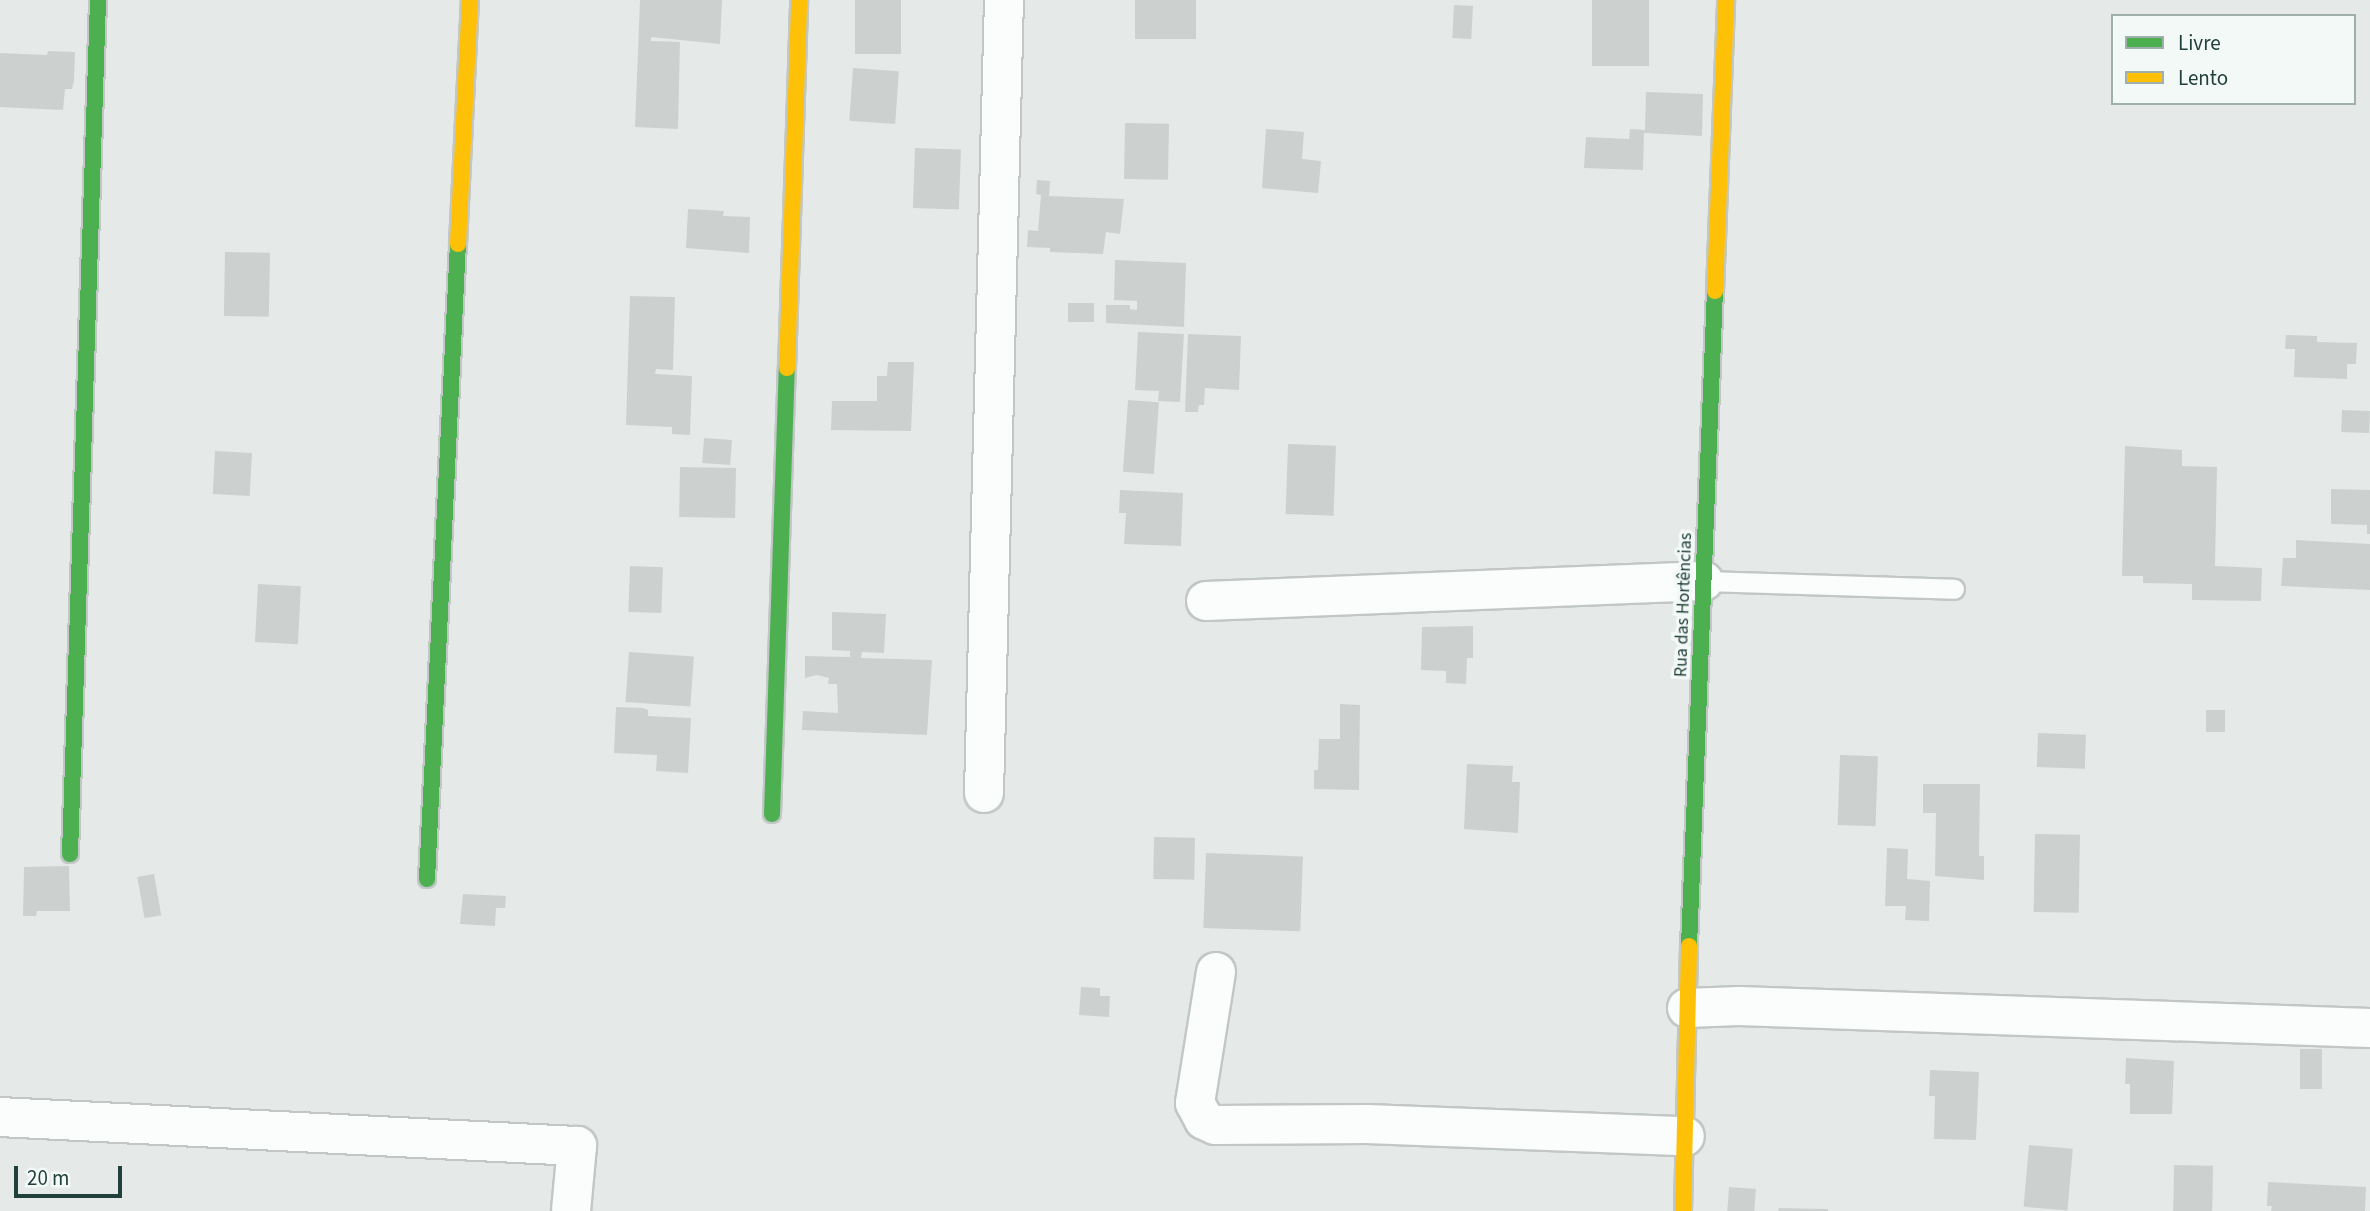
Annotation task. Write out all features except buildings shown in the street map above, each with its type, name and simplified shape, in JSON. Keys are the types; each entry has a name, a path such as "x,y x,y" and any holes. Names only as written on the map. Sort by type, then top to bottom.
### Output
{"street":[{"path":"70,854 98,0"},
{"path":"427,879 470,0"},
{"path":"772,814 799,0"},
{"path":"984,793 1004,0"},
{"name":"Rua das Hortências","path":"1683,1211 1687,1008 1726,0"},
{"path":"1206,601 1704,581"},
{"path":"1216,972 1195,1103 1204,1120 1214,1125 1367,1124 1685,1136"},
{"path":"1687,1008 1739,1006 2370,1028"},
{"path":"0,1117 577,1146 571,1211"}],"lane":[{"path":"1704,581 1954,589"}],"traffic: fast":[{"path":"70,854 98,0"},
{"path":"427,879 458,244"},
{"path":"1689,946 1715,291"},
{"path":"772,814 787,368"}],"traffic: slow":[{"path":"458,244 470,0"},
{"path":"787,368 799,0"},
{"path":"1715,291 1726,0"},
{"path":"1683,1211 1689,946"}]}
